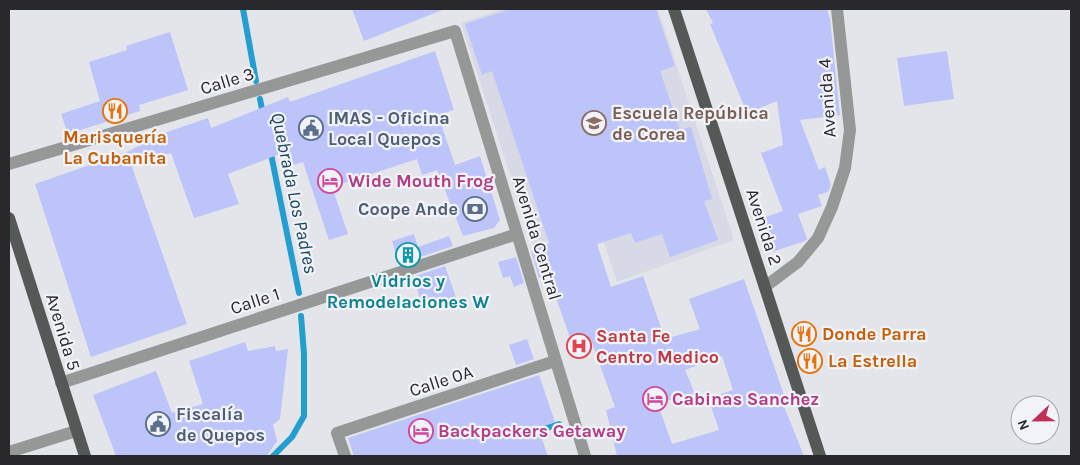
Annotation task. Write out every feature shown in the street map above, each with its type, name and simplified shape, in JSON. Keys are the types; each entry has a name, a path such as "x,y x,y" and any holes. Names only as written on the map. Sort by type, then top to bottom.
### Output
{"main road":[{"name":"Avenida 2","path":"674,9 820,456"},
{"name":"Avenida 5","path":"9,218 85,456"}],"street":[{"name":"Avenida 4","path":"766,286 798,262 818,238 832,207 845,168 850,130 837,9"},
{"name":"Calle 3","path":"9,164 455,30"},
{"name":"Avenida Central","path":"455,30 585,456"},
{"name":"Calle 1","path":"61,383 517,234"},
{"name":"Calle 0A","path":"345,456 337,433 555,361"},
{"path":"9,452 76,431"}],"shaded area":[{"name":"Escuela República de Corea","path":"502,9 658,9 734,240 617,282 598,224 533,246 461,23"}],"building":[{"path":"352,9 445,9 364,41"},
{"path":"510,9 656,9 675,66 660,71 680,130 691,127 712,199 704,201 718,240 670,257 662,234 635,243 631,233 597,244 611,287 643,276 665,339 700,329 689,299 744,279 785,398 781,399 804,456 617,456 606,410 615,407 591,340 573,346 548,275 539,278 531,251 549,243 492,71 482,75 465,24","holes":["722,356 733,390 708,398 719,430 672,444 657,402 696,396 685,370"]},
{"path":"706,9 827,9 830,19 840,115 800,120 819,170 825,167 831,185 828,192 818,195 822,206 798,214 807,239 805,241 772,252 760,219 783,211 761,153 783,145 777,101 747,113 710,24 713,23"},
{"path":"170,32 188,90 139,105 140,111 68,134 61,114 100,101 89,62 127,50 126,46"},
{"path":"435,51 454,110 438,115 455,165 480,156 500,220 494,228 463,236 437,170 422,175 417,159 332,187 348,234 329,240 303,162 290,166 285,152 228,174 239,204 194,218 171,153 132,167 187,324 91,357 35,184 127,152 164,133 208,118 211,128 288,97 290,102"},
{"path":"947,51 954,99 904,106 897,58"},
{"name":"Vidrios y Remodelaciones W","path":"414,234 418,247 449,236 453,246 399,264 392,241"},
{"path":"516,257 524,283 514,287 510,276 503,278 498,262"},
{"path":"445,266 457,300 424,310 413,277"},
{"path":"527,339 534,359 516,365 509,345"},
{"path":"245,342 248,351 275,346 276,351 288,349 280,419 273,425 277,441 267,456 116,456 93,395 156,371 172,413 203,404 189,361"},
{"path":"539,375 555,422 538,428 548,456 354,456 348,438"}],"waterway":[{"name":"Quebrada Los Padres","path":"243,9 256,81"},
{"name":"Quebrada Los Padres","path":"260,99 263,114"},
{"name":"Quebrada Los Padres","path":"270,149 299,293"},
{"name":"Quebrada Los Padres","path":"273,456 292,437 304,416 304,354 301,316"},
{"path":"532,433 559,424"}],"place":[{"name":"Marisquería La Cubanita","path":"115,111"},
{"name":"Escuela República de Corea","path":"594,123"},
{"name":"IMAS - Oficina Local Quepos","path":"311,128"},
{"name":"Wide Mouth Frog","path":"330,181"},
{"name":"Coope Ande","path":"475,209"},
{"name":"Vidrios y Remodelaciones W","path":"408,255"},
{"name":"Donde Parra","path":"804,334"},
{"name":"Santa Fe Centro Medico","path":"579,346"},
{"name":"La Estrella","path":"810,361"},
{"name":"Cabinas Sanchez","path":"655,399"},
{"name":"Fiscalía de Quepos","path":"158,424"},
{"name":"Backpackers Getaway","path":"421,431"}]}
